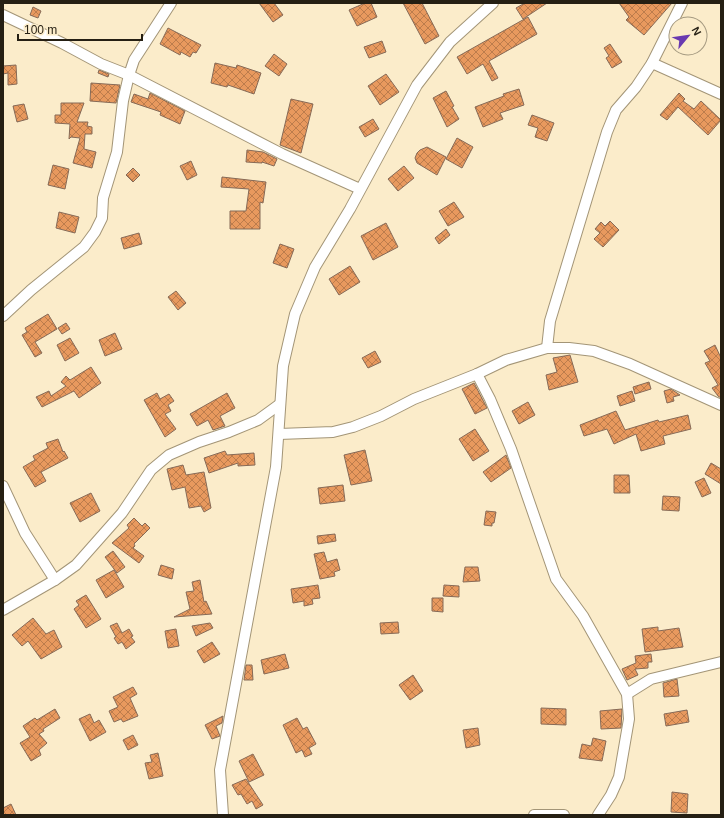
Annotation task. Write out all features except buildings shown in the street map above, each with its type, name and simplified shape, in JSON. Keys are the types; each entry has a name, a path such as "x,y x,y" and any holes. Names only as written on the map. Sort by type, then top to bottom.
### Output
{"street":[{"path":"3,316 31,290 79,252 95,232 102,218 103,198 117,152 123,101 129,75 134,60 171,3"},
{"path":"223,815 220,770 276,467 283,366 295,314 315,267 417,85 450,42 493,3"},
{"path":"547,348 550,321 607,132 616,110 636,87 652,63 682,3"},
{"path":"3,15 62,43 101,64 129,75 282,154 360,189"},
{"path":"652,63 721,94"},
{"path":"279,434 333,432 353,427 381,416 414,398 477,374 506,360 547,348 569,348 594,351 630,364 721,405"},
{"path":"477,374 490,399 511,449 556,579 583,616 627,694 629,719 619,777 612,795 598,815"},
{"path":"3,610 55,580 76,565 122,513 151,470 169,455 258,420 280,404"},
{"path":"3,486 24,533 55,580"},
{"path":"627,694 651,679 721,662"},
{"path":"534,815 564,815"}]}
